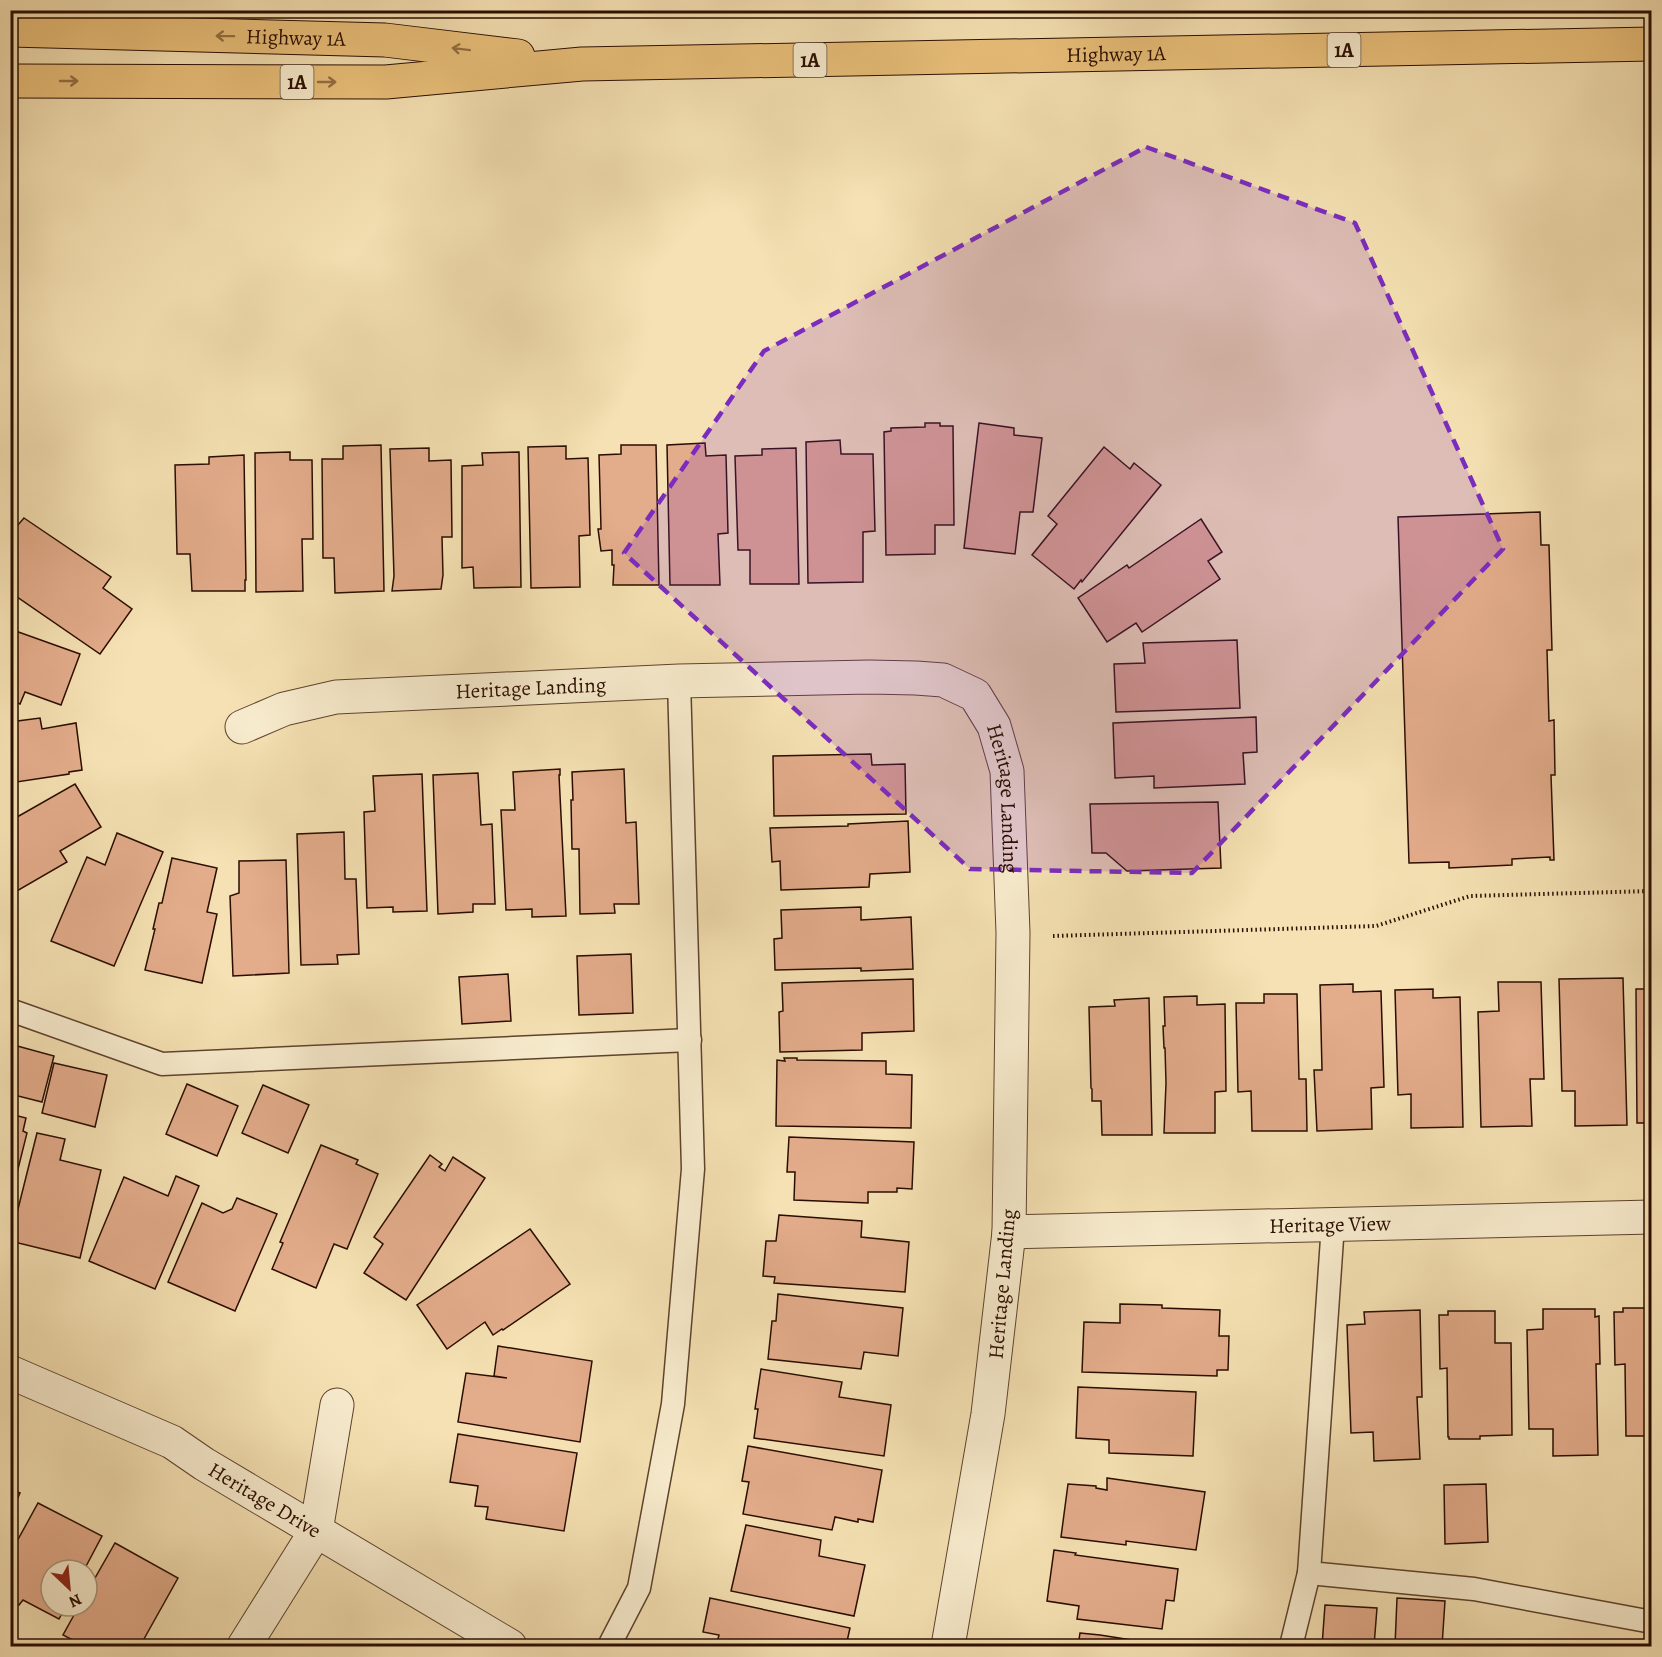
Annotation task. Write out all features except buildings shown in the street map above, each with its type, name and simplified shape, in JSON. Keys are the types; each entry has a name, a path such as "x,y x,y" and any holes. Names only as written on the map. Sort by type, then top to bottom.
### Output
{"main road":[{"name":"Highway 1A","path":"10,30 385,40 582,64"},
{"name":"Highway 1A","path":"10,81 387,82 582,64 1652,44"}],"street":[{"name":"Heritage Landing","path":"242,728 284,709 336,697 680,681 916,678 943,680 975,695 994,726 1007,771 1013,933 1009,1232 988,1414 948,1647"},
{"name":"Heritage View","path":"1009,1232 1652,1217"},
{"name":"Heritage Drive","path":"10,1372 172,1442 204,1464 510,1647"},
{"path":"244,1647 316,1531 337,1405"}],"lane":[{"path":"609,1647 639,1588 673,1404 693,1169 680,681"},
{"path":"10,1010 162,1064 690,1040"},
{"path":"1291,1647 1310,1573 1333,1224"},
{"path":"1310,1573 1474,1589 1652,1622"}],"path":[{"path":"1013,933 1051,936 1376,926 1470,896 1652,891"}],"highlighted area":[{"path":"1146,147 1355,223 1503,549 1192,873 970,869 624,553 764,351"}]}
